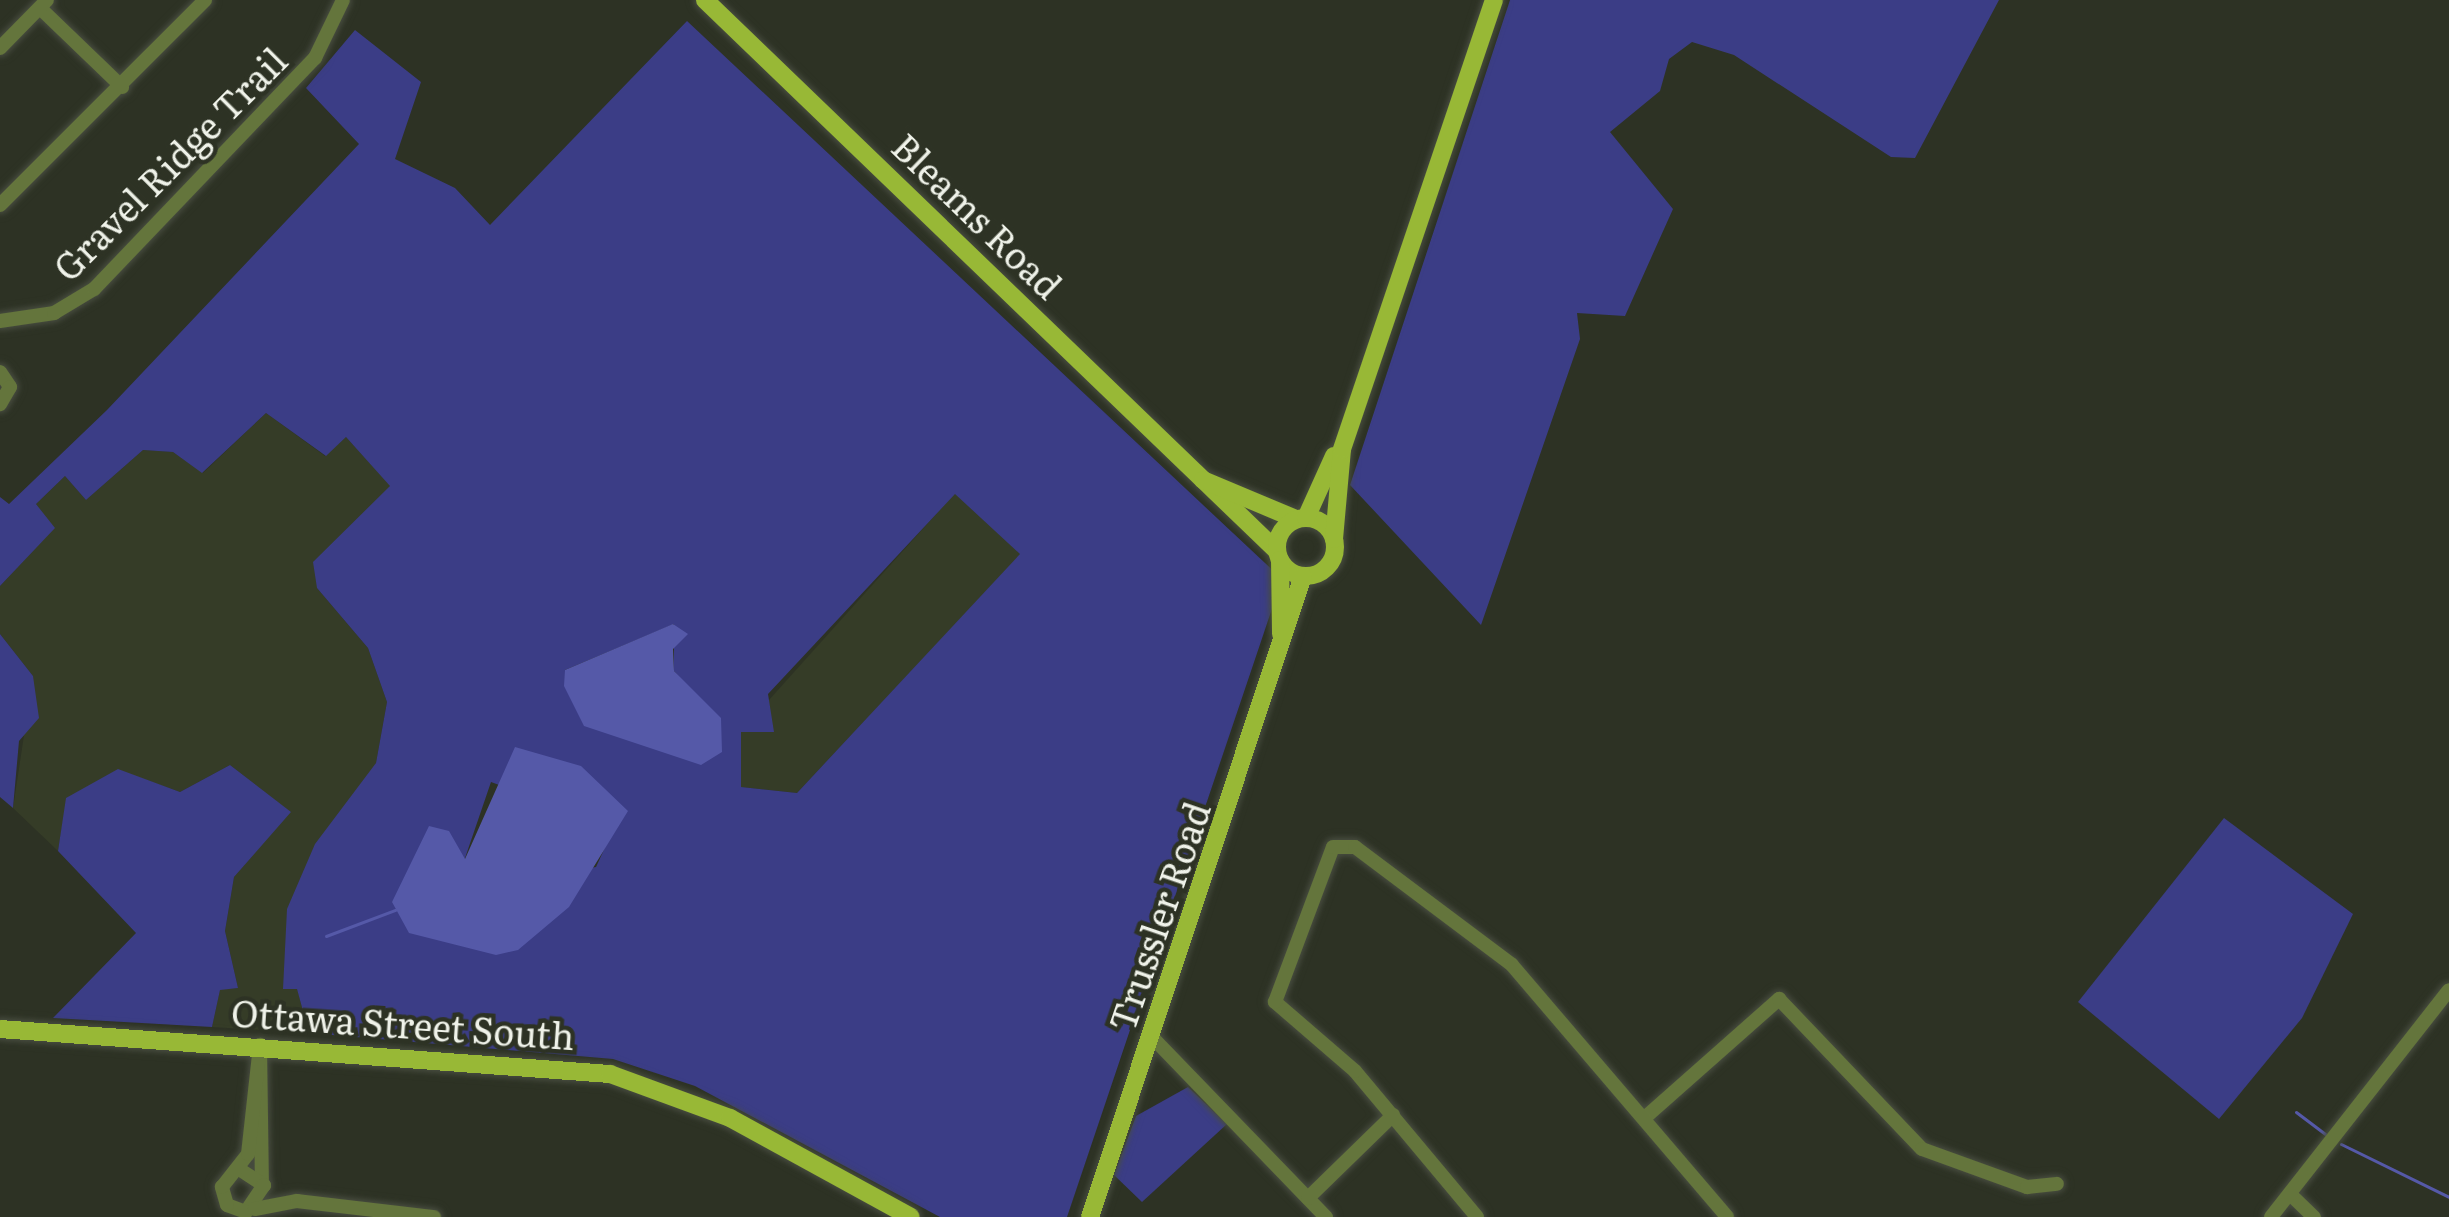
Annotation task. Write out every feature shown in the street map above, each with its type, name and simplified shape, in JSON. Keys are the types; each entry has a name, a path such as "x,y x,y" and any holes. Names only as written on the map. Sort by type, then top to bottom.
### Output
{"main road":[{"name":"Bleams Road","path":"705,0 1303,576"},
{"path":"1279,555 1342,449 1494,0"},
{"path":"1334,538 1342,449"},
{"name":"Bleams Road","path":"1203,479 1301,519 1334,538"},
{"name":"Trussler Road","path":"1090,1217 1153,1038 1280,634 1303,576 1329,566 1334,538"},
{"name":"Trussler Road","path":"1279,555 1280,634"},
{"name":"Ottawa Street South","path":"0,1029 610,1074 730,1118 911,1217"}],"street":[{"path":"0,205 205,0"},
{"name":"Gravel Ridge Trail","path":"0,321 54,313 94,289 315,58 343,0"},
{"path":"0,48 44,4 122,87"},
{"path":"0,372 10,387 0,404"},
{"path":"1477,1217 1393,1115 1275,1002 1324,855 1342,844 1512,965 1649,1114 1727,1217"},
{"path":"2271,1217 2449,990"},
{"path":"1649,1114 1779,999 1922,1149 2027,1187 2057,1184"},
{"path":"1153,1038 1326,1217"},
{"path":"221,1217 224,1180 239,1169 260,1045"},
{"path":"247,1212 263,1183 260,1045"},
{"path":"1308,1198 1393,1115"},
{"path":"239,1169 297,1201"},
{"path":"2291,1195 2314,1217"},
{"path":"223,1199 247,1212 297,1201 434,1217"}],"shaded area":[{"path":"1510,0 1999,0 1915,158 1891,157 1734,55 1692,42 1669,59 1660,91 1610,132 1673,209 1625,316 1577,313 1580,339 1481,625 1350,485"},
{"path":"687,21 1282,579 1067,1217 940,1217 695,1086 613,1059 309,1033 297,989 283,989 287,909 315,844 376,763 387,702 368,648 317,588 313,562 390,486 346,437 326,456 266,413 202,473 173,452 143,450 86,500 65,476 36,504 55,528 0,586 0,497 9,504 107,410 359,144 306,88 355,30 421,82 395,159 455,188 490,225","holes":["955,494 1020,554 797,793 741,787 741,732 774,732 768,694","674,624 674,671 688,687 565,670","491,782 614,828 596,867 392,902 464,861"]},
{"path":"266,413 325,456 346,437 391,486 317,588 368,648 387,702 376,763 284,989 297,988 309,1033 212,1027 220,989 238,988 225,931 234,877 290,812 230,765 180,792 118,770 67,798 58,851 13,808 33,676 0,634 0,586 54,528 36,504 65,476 86,500 143,450 173,452 203,473"},
{"path":"955,493 1021,554 797,793 740,787 741,731"},
{"path":"673,624 688,634 673,649 674,671 721,718 722,752 701,765 584,726 564,686 565,670"},
{"path":"0,634 33,676 39,718 19,741 13,808 0,797"},
{"path":"515,747 581,766 628,811 569,907 518,950 496,955 409,933 392,902 429,826 449,831 465,859"},
{"path":"230,765 291,812 234,877 225,931 238,988 220,990 212,1027 53,1018 136,933 58,851 66,798 118,769 180,792"},
{"path":"2224,818 2353,914 2302,1018 2219,1119 2078,1002"},
{"path":"1188,1087 1227,1124 1142,1202 1114,1175 1136,1116"}],"waterway":[{"path":"326,936 395,910"},
{"path":"2296,1112 2327,1135"},
{"path":"2341,1144 2449,1197"}]}
